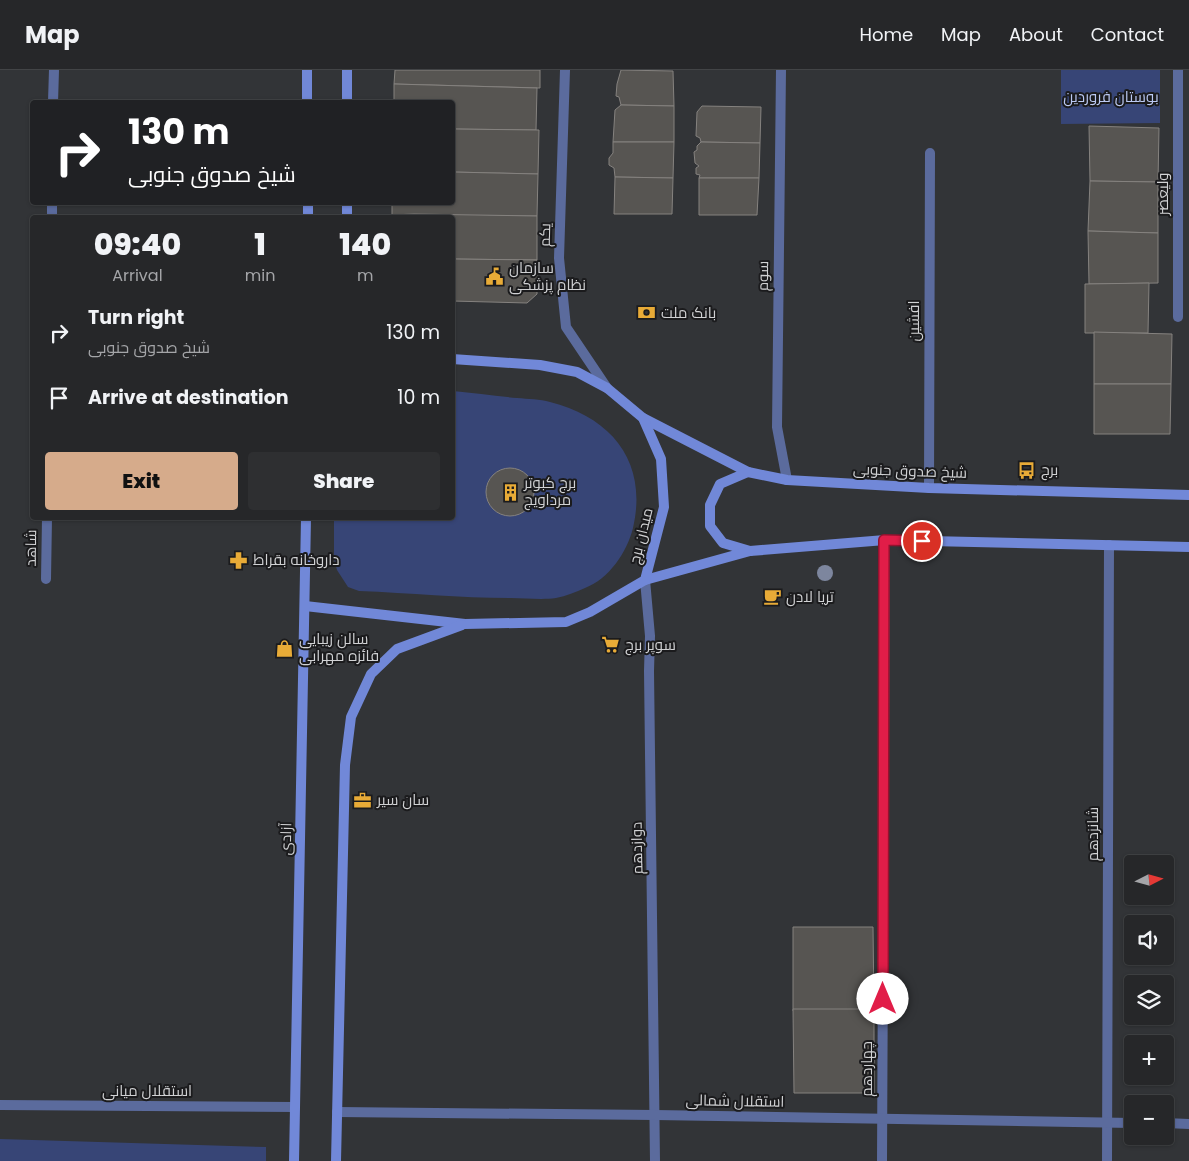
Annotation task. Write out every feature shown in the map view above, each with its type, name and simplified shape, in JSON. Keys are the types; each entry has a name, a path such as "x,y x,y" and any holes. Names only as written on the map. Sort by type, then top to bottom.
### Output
{"main road":[{"path":"307,70 308,100"},
{"path":"347,70 347,100"},
{"name":"میدان برج","path":"305,606 465,624 566,622 590,612 645,580 664,507 660,459 643,418 607,388 577,372 540,365 455,359"},
{"name":"شیخ صدوق جنوبی","path":"643,418 748,472 787,480 929,488 1189,495"},
{"path":"748,472 720,484 710,505 710,526 723,543 750,552"},
{"name":"آزادی","path":"294,1161 306,520"},
{"path":"645,580 750,552 884,540 1189,547"},
{"path":"336,1161 345,764 351,717 371,674 397,649 465,624"}],"street":[{"path":"54,70 54,100"},
{"name":"یکم","path":"565,70 559,258 566,327 607,388"},
{"name":"سوم","path":"781,70 777,427 787,480"},
{"name":"ولیعصر","path":"1178,70 1178,317"},
{"name":"افشین","path":"929,488 930,153"},
{"name":"شاهد","path":"46,579 47,520"},
{"name":"چهاردهم","path":"882,1161 884,540"},
{"name":"شانزدهم","path":"1107,1161 1109,545"},
{"name":"دوازدهم","path":"645,580 650,636 655,1161"},
{"name":"استقلال میانی","path":"0,1105 295,1107"},
{"name":"استقلال شمالی","path":"336,1112 1124,1123"},
{"path":"1174,1123 1189,1124"}],"green space":[{"name":"بوستان فروردین","path":"1061,70 1160,70 1160,123 1061,124"},
{"path":"455,391 542,400 572,409 592,419 608,432 621,447 630,464 635,483 636,505 633,528 622,555 602,578 594,584 571,594 545,599 359,591 348,587 337,570 334,559 334,520 455,520"},
{"path":"0,1139 266,1147 266,1161 0,1161"}],"building":[{"path":"395,70 540,70 540,88 394,84"},
{"path":"621,70 673,71 674,106 621,105 619,97 616,96"},
{"path":"394,84 537,88 536,130 455,129 455,100 394,100"},
{"path":"621,105 674,106 674,142 613,142 615,110"},
{"path":"702,106 761,107 760,143 701,142 700,138 696,136 697,112"},
{"path":"1089,126 1159,128 1158,182 1090,181"},
{"path":"455,129 539,130 538,174 455,172"},
{"path":"613,142 674,142 673,178 615,177 614,168 609,165 609,158 613,153"},
{"path":"701,142 760,143 759,178 699,178 700,175 696,174 696,168 699,166 695,163 694,152"},
{"path":"455,172 538,174 537,216 392,215 392,205 455,205"},
{"path":"615,177 673,178 672,214 614,214"},
{"path":"699,178 759,178 757,215 699,215"},
{"path":"1090,181 1158,182 1158,233 1088,231"},
{"path":"414,214 537,216 537,260 455,259 455,215"},
{"path":"1088,231 1158,233 1158,283 1089,284"},
{"name":"سازمان نظام پزشکی","path":"455,259 537,260 537,294 527,303 455,301"},
{"path":"1149,283 1148,333 1085,333 1085,284"},
{"path":"1094,332 1172,334 1171,384 1094,384"},
{"path":"1094,384 1171,384 1170,434 1094,434"},
{"name":"برج کبوتر مرداویج","path":"505,468 515,468 524,472 530,478 533,483 533,501 524,512 515,516 505,516 496,512 490,506 486,497 486,487 490,478 496,472"},
{"path":"793,927 873,927 874,1011 793,1011"},
{"path":"793,1009 874,1009 874,1093 794,1093"}],"place":[{"name":"سازمان نظام پزشکی","path":"495,277"},
{"name":"بانک ملت","path":"647,313"},
{"name":"برج","path":"1027,470"},
{"name":"برج کبوتر مرداویج","path":"510,492"},
{"name":"داروخانه بقراط","path":"239,560"},
{"name":"تریا لادن","path":"772,597"},
{"name":"سوپر برج","path":"611,645"},
{"name":"سالن زیبایی فائزه مهرابی","path":"285,648"},
{"name":"سان سیر","path":"363,800"}],"route":[{"path":"883,999 884,540 922,541"}]}
